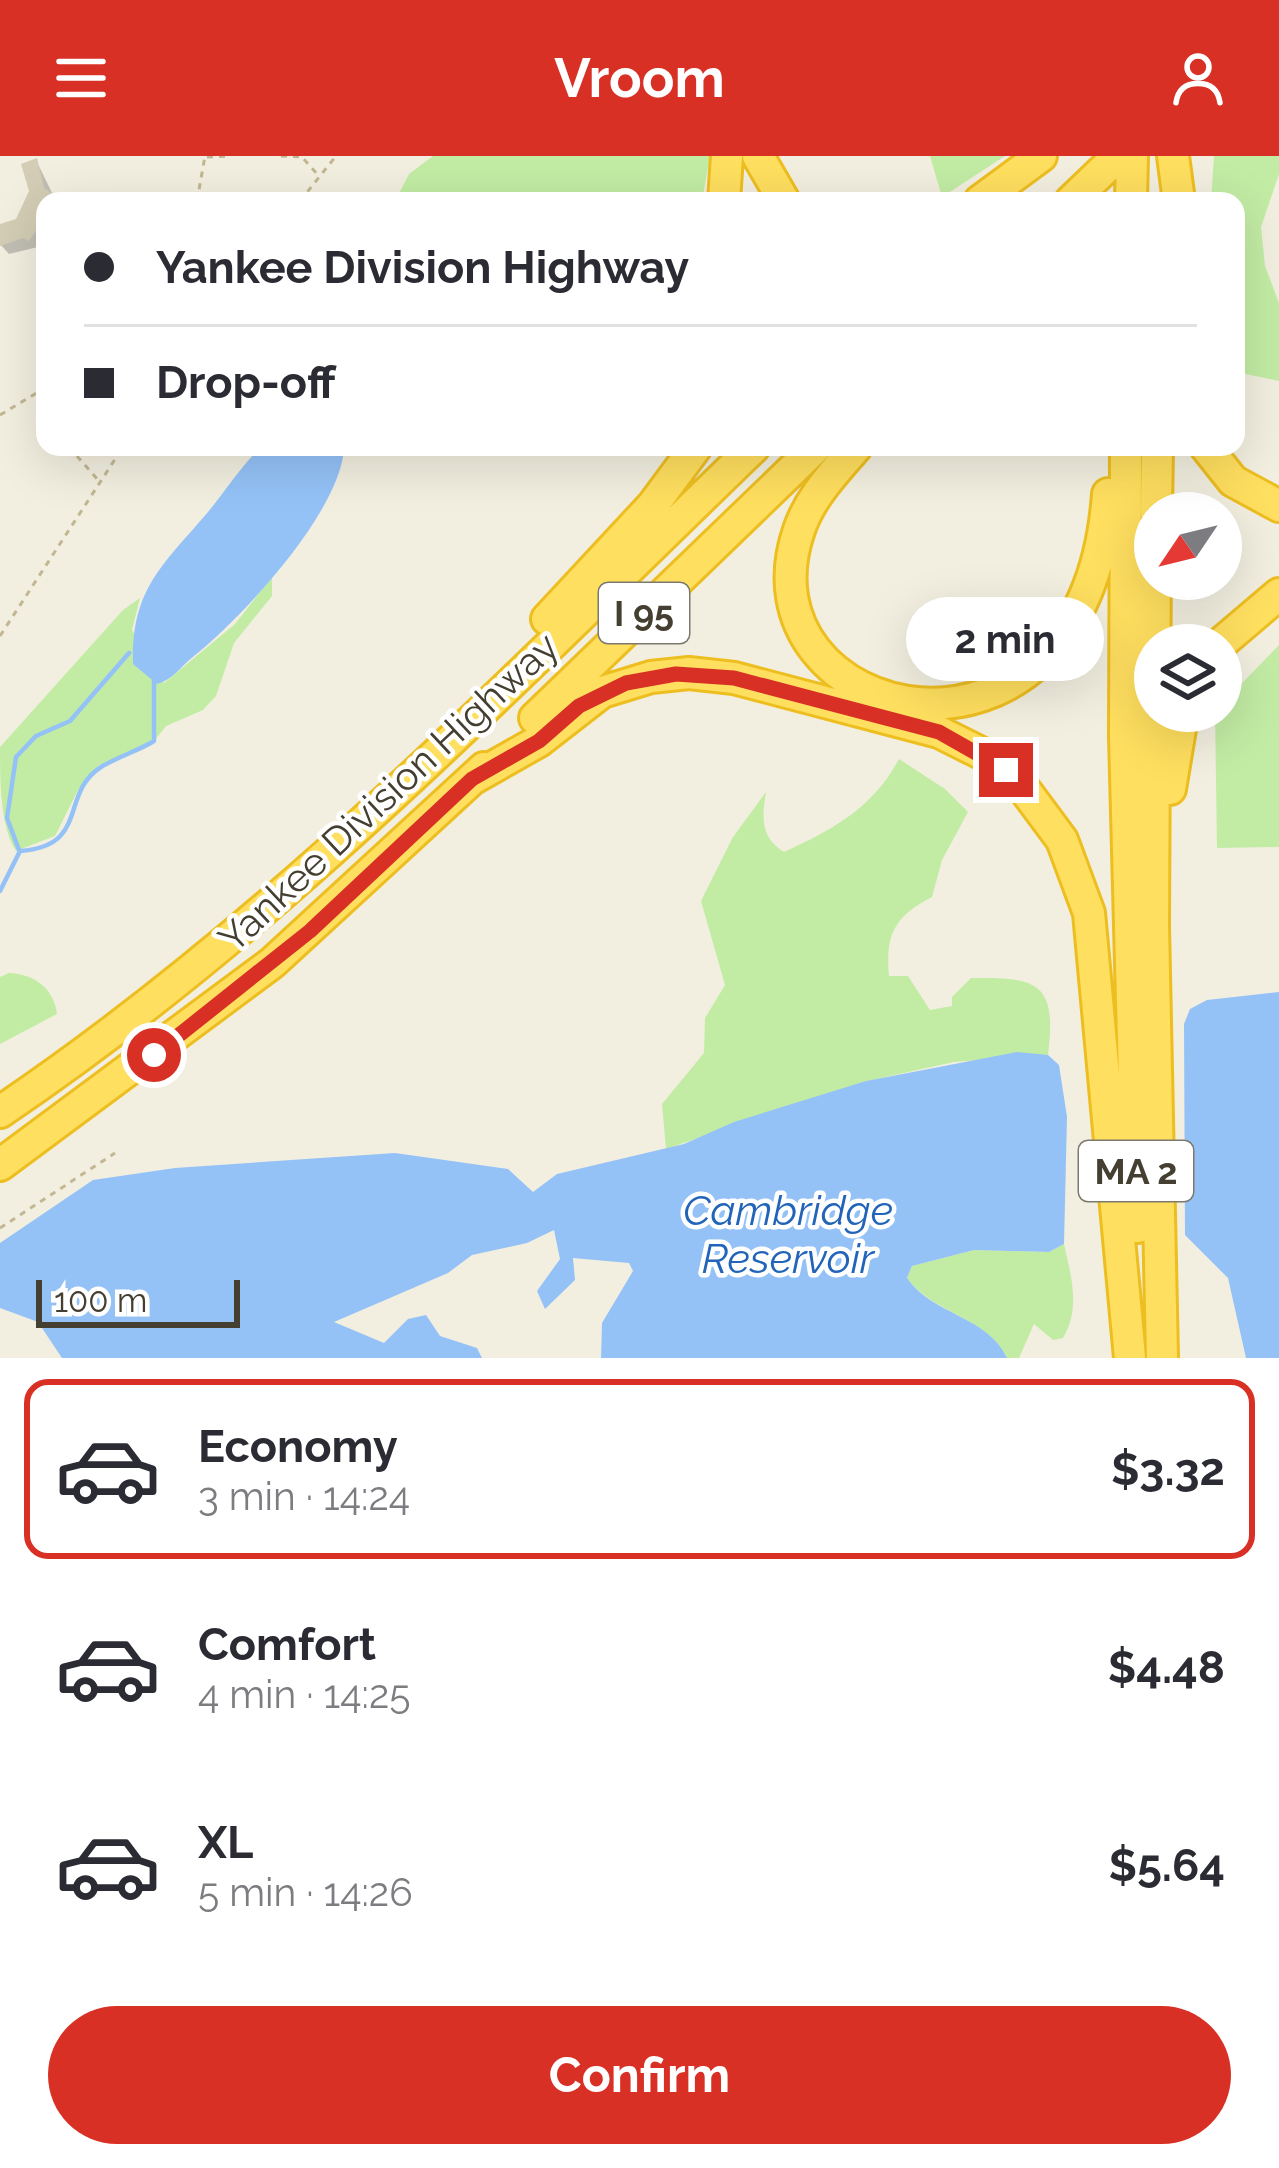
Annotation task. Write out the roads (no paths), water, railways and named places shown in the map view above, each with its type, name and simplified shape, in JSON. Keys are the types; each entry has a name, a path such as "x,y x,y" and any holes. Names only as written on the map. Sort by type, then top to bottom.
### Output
{"highway":[{"path":"725,192 727,156"},
{"path":"758,156 779,192"},
{"path":"992,192 1041,156"},
{"path":"1018,192 1055,156"},
{"path":"1080,192 1118,156"},
{"path":"1131,192 1132,156"},
{"path":"459,731 500,667 638,521 689,456"},
{"name":"Yankee Division Highway","path":"0,1112 218,949 459,731 745,456"},
{"name":"Yankee Division Highway","path":"0,1165 259,974 472,779 807,456"},
{"path":"848,456 823,486 800,528 792,575 798,610 814,644 845,677 884,698 932,706 983,698 1009,686 1042,659 1064,632 1097,560 1114,456"},
{"name":"MA 2","path":"1126,456 1125,737 1142,1358"},
{"path":"1156,492 1157,456"},
{"path":"1213,456 1233,481 1279,506"},
{"path":"1242,625 1279,594"},
{"name":"MA 2","path":"1155,600 1153,926 1162,1358"},
{"path":"472,779 539,741 602,692 638,680 689,673 734,678 939,732 983,754 1016,778 1062,840 1091,927 1130,1358"},
{"path":"1153,926 1180,732"},
{"path":"1157,1148 1167,1194 1172,1358"}],"water":[{"path":"253,456 342,456 326,501 286,561 214,639 157,684 133,664 144,597 164,564"},
{"path":"1279,992 1279,1358 1246,1358 1228,1278 1185,1235 1184,1024 1190,1009 1207,1000"},
{"name":"Cambridge Reservoir","path":"1017,1052 1048,1055 1059,1065 1067,1117 1064,1244 1049,1252 974,1250 912,1266 907,1278 930,1300 987,1333 1007,1358 601,1358 602,1323 633,1271 629,1263 573,1258 575,1280 545,1309 537,1291 560,1259 554,1230 527,1243 472,1255 448,1273 334,1322 384,1343 408,1319 426,1315 440,1336 477,1348 482,1358 62,1358 38,1322 0,1308 0,1243 93,1180 175,1168 395,1153 508,1169 533,1192 557,1174 684,1144 734,1122 866,1081"}],"waterway":[{"path":"19,850 7,818 16,757 36,736 70,721 129,653"},
{"path":"0,891 20,851 42,847 65,829 88,778 107,763 154,741 154,681"}]}
